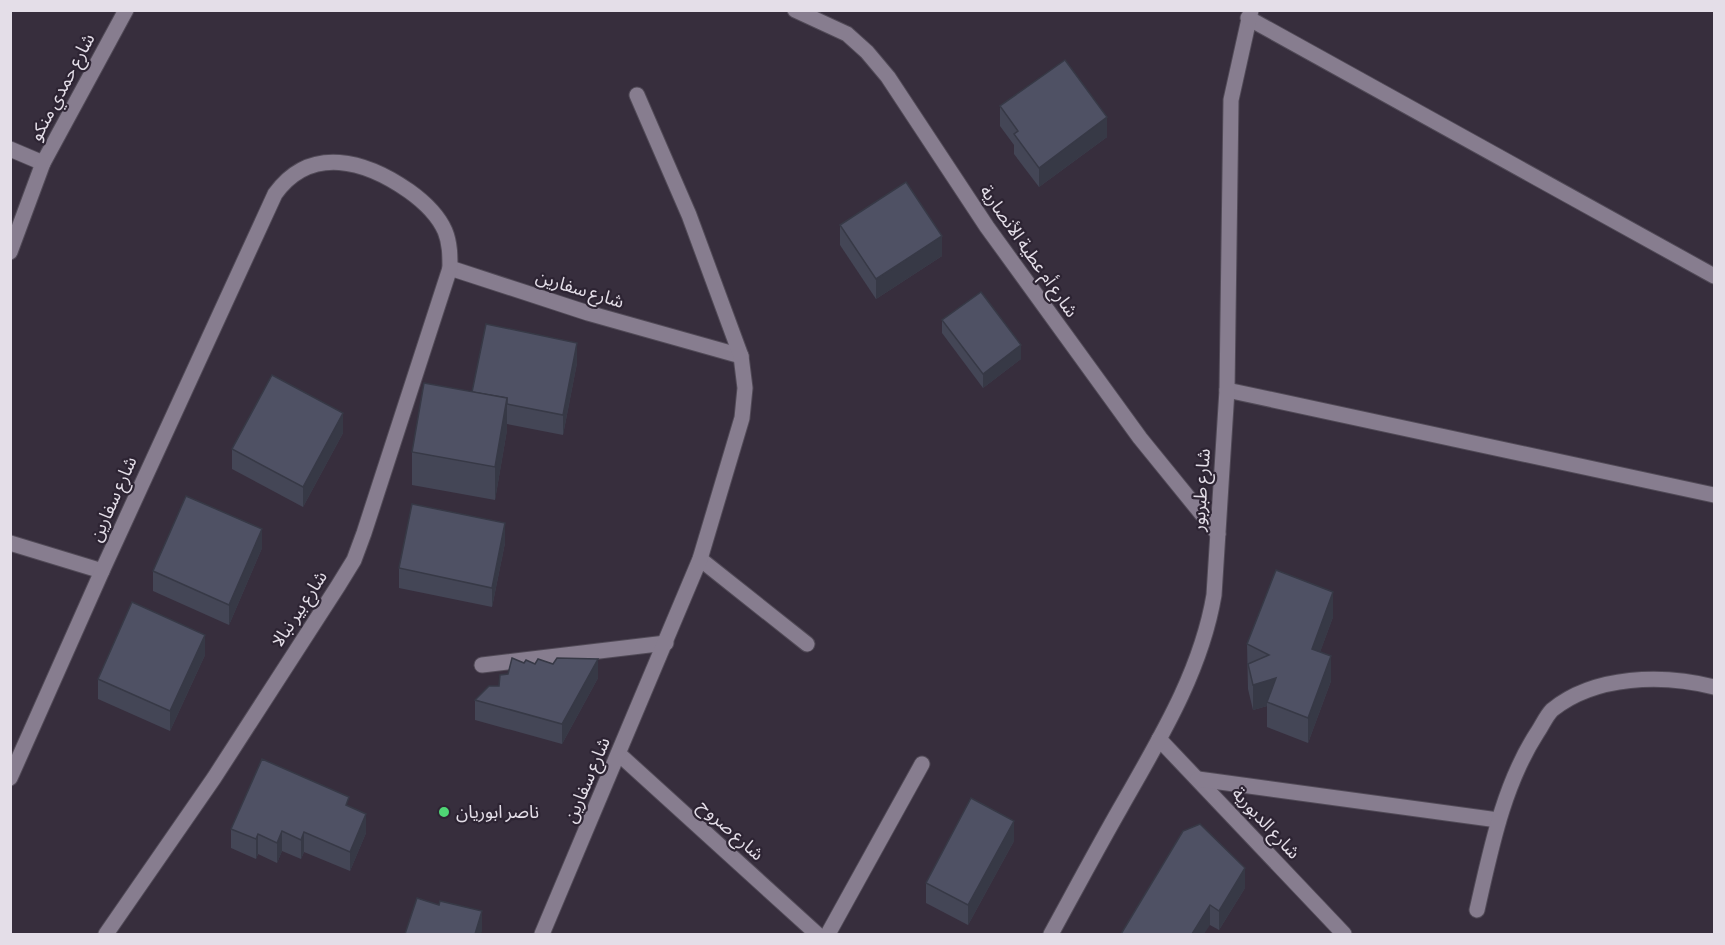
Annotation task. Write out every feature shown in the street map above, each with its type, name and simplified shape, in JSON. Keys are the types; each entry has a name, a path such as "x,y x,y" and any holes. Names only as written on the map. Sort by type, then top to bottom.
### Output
{"street":[{"name":"شارع حمدي منكو","path":"10,252 43,163 126,10"},
{"name":"شارع أم عطية الأنصارية","path":"795,10 847,34 867,52 888,77 1001,247 1140,438 1218,534"},
{"path":"1249,14 1714,276"},
{"name":"شارع طبربور","path":"1051,934 1159,739 1194,667 1209,621 1218,534 1227,390 1231,100 1249,14"},
{"path":"637,95 688,215 741,356"},
{"path":"10,149 43,163"},
{"name":"شارع سفارين","path":"10,778 266,209 289,177 308,166 334,162 366,167 393,178 420,198 438,219 445,232 450,268 588,312 741,356 745,388 740,428 700,559 620,754 542,934"},
{"name":"شارع بير نبالا","path":"106,934 214,778 354,560 450,268"},
{"path":"1227,390 1714,495"},
{"name":"شارع سفارين","path":"10,543 102,571"},
{"path":"700,559 807,644"},
{"path":"482,665 666,643"},
{"path":"1477,910 1498,820 1527,749 1551,711 1582,690 1633,678 1714,687"},
{"name":"شارع الدبورية","path":"1159,739 1344,934"},
{"name":"شارع صروح","path":"620,754 817,934"},
{"path":"828,934 922,764"},
{"path":"1198,779 1498,820"}],"building":[{"path":"1065,60 1107,117 1039,168 1014,134 1018,131 1000,106"},
{"path":"906,182 942,236 876,279 840,225"},
{"path":"981,292 1021,345 983,374 942,320"},
{"path":"486,324 577,343 563,415 507,404 507,398 472,392"},
{"path":"272,375 343,413 303,487 232,449"},
{"path":"424,383 507,398 495,467 412,452"},
{"path":"186,496 262,529 229,605 153,571"},
{"path":"412,504 505,523 492,588 399,568"},
{"path":"1276,570 1333,592 1312,649 1331,656 1308,718 1267,702 1276,678 1253,685 1248,664 1269,655 1247,644"},
{"path":"132,602 205,635 170,711 98,679"},
{"path":"512,658 524,663 526,660 535,664 538,659 553,664 557,658 598,659 562,724 475,700 489,686 499,686 500,675 508,674"},
{"path":"262,759 349,797 346,805 366,814 350,852 304,832 301,840 282,831 277,843 258,834 256,839 231,829"},
{"path":"971,798 1014,821 968,905 926,883"},
{"path":"1200,824 1245,868 1219,911 1210,905 1192,934 1121,934 1183,831"},
{"path":"417,898 439,905 440,901 482,911 475,934 405,934"}],"place":[{"name":"ناصر ابوريان","path":"444,812"}]}
